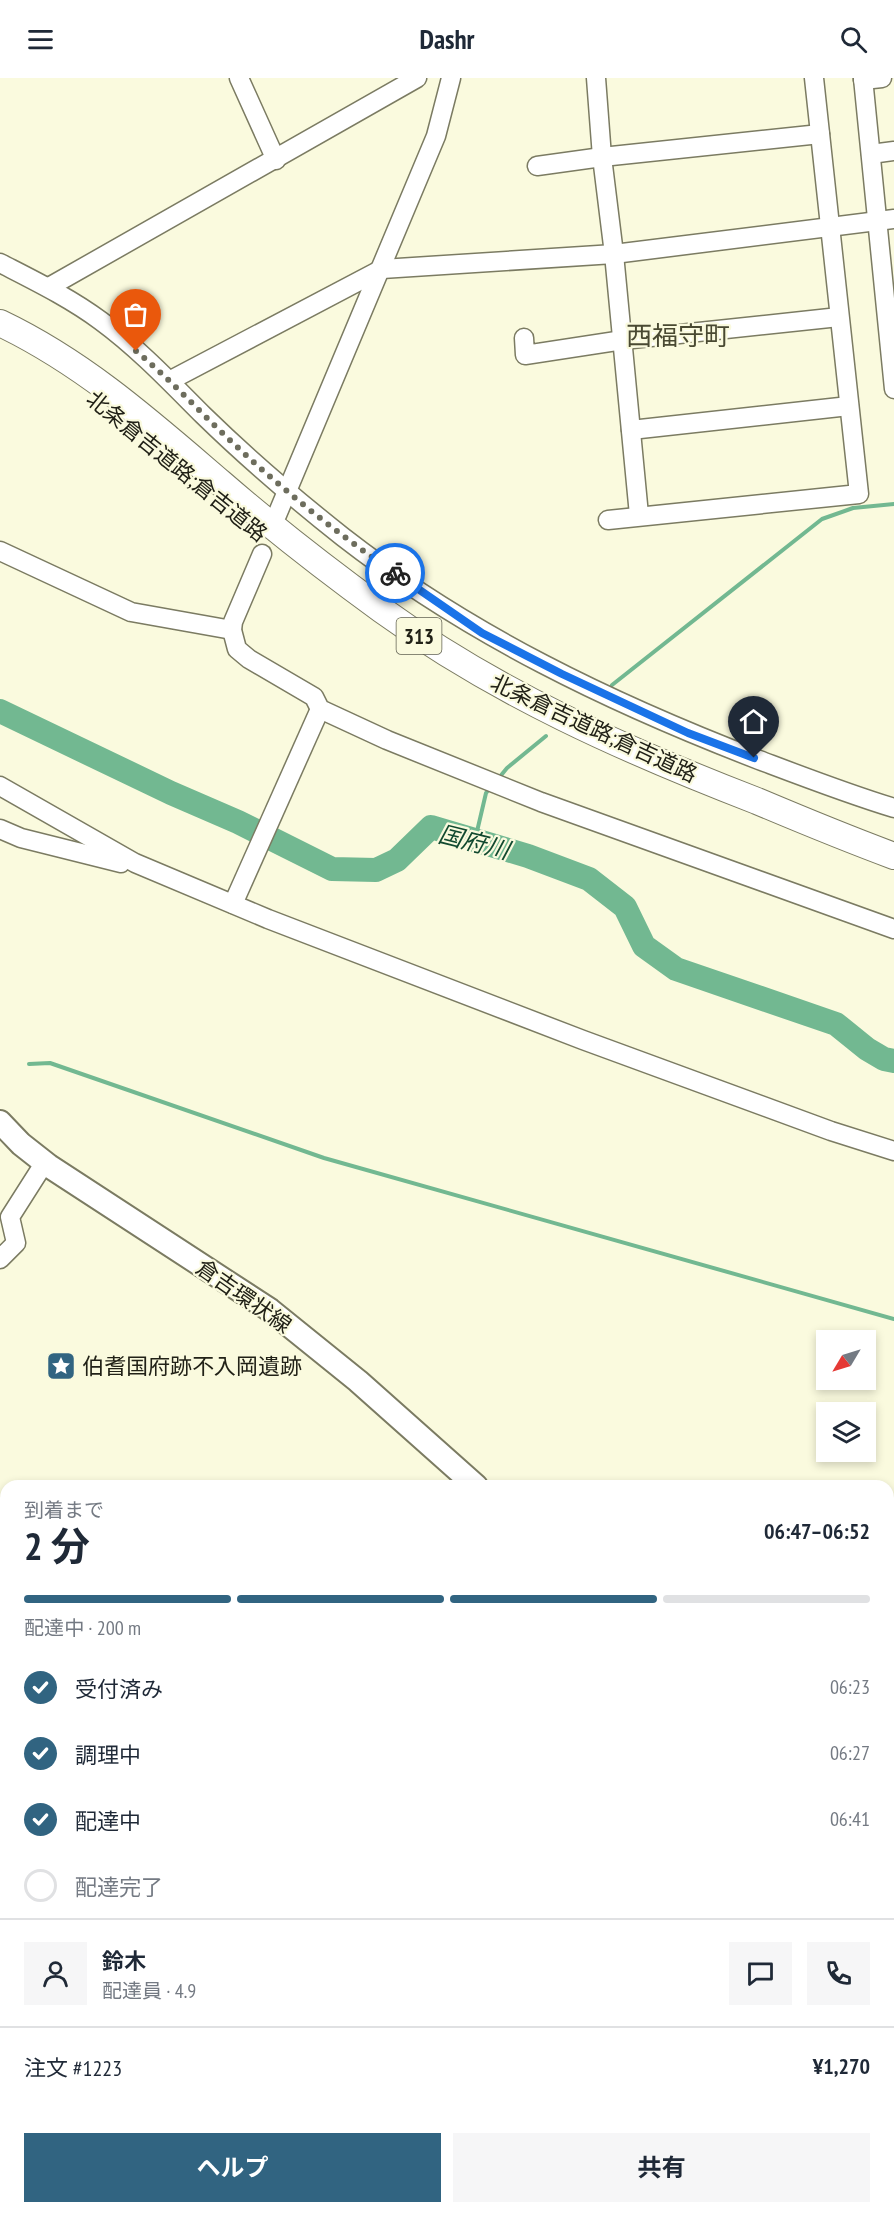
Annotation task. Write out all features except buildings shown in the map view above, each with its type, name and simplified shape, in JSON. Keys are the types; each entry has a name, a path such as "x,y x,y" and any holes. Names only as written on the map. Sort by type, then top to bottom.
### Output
{"highway":[{"name":"北条倉吉道路;倉吉道路","path":"0,323 51,350 104,385 313,560 448,655 519,697 593,733 705,781 894,856"},
{"name":"北条倉吉道路;倉吉道路","path":"0,341 43,362 95,397 305,571 376,624 452,674 513,709 586,746 699,795 894,870"}],"main road":[{"name":"倉吉環状線","path":"0,1122 21,1144 45,1162 270,1310 358,1381 469,1480"}],"street":[{"path":"239,78 276,160"},
{"path":"49,287 417,78"},
{"path":"277,516 436,136 451,78"},
{"path":"596,78 639,515"},
{"path":"608,520 859,494 814,78"},
{"path":"882,78 863,79 871,154 886,220 894,389"},
{"path":"537,166 820,134"},
{"path":"871,154 894,151"},
{"path":"171,380 382,269 614,254 886,220"},
{"path":"0,263 49,287 102,322 171,380 202,414 286,490 345,539 482,633 602,694 688,733 856,797 894,808"},
{"path":"524,338 525,355 623,340 839,317"},
{"path":"631,430 849,406"},
{"path":"0,551 131,612 232,630"},
{"path":"233,904 319,714 314,697 249,659 237,649 232,630 262,554"},
{"path":"319,714 541,802 894,929"},
{"path":"0,786 135,863 233,904 583,1040 894,1151"},
{"path":"0,829 21,838 37,840 123,864 135,863"},
{"path":"0,1259 16,1243 10,1217 45,1162"}],"waterway":[{"path":"612,685 822,519 853,508 894,504"},
{"name":"国府川","path":"0,711 171,793 238,822 332,869 376,870 397,860 431,827 528,856 589,879 625,907 644,946 676,969 836,1024 867,1049 884,1059 894,1061"},
{"path":"498,779 507,768 546,736"},
{"path":"475,840 486,793 491,787"},
{"path":"29,1064 50,1063 324,1158 894,1319"}],"way so far":[{"path":"136,351 171,380 202,414 286,490 345,539 395,573"}],"place":[{"name":"伯耆国府跡不入岡遺跡","path":"61,1366"}],"district":[{"name":"西福守町","path":"678,335"}],"route":[{"path":"395,573 482,633 602,694 688,733 754,758"}]}
